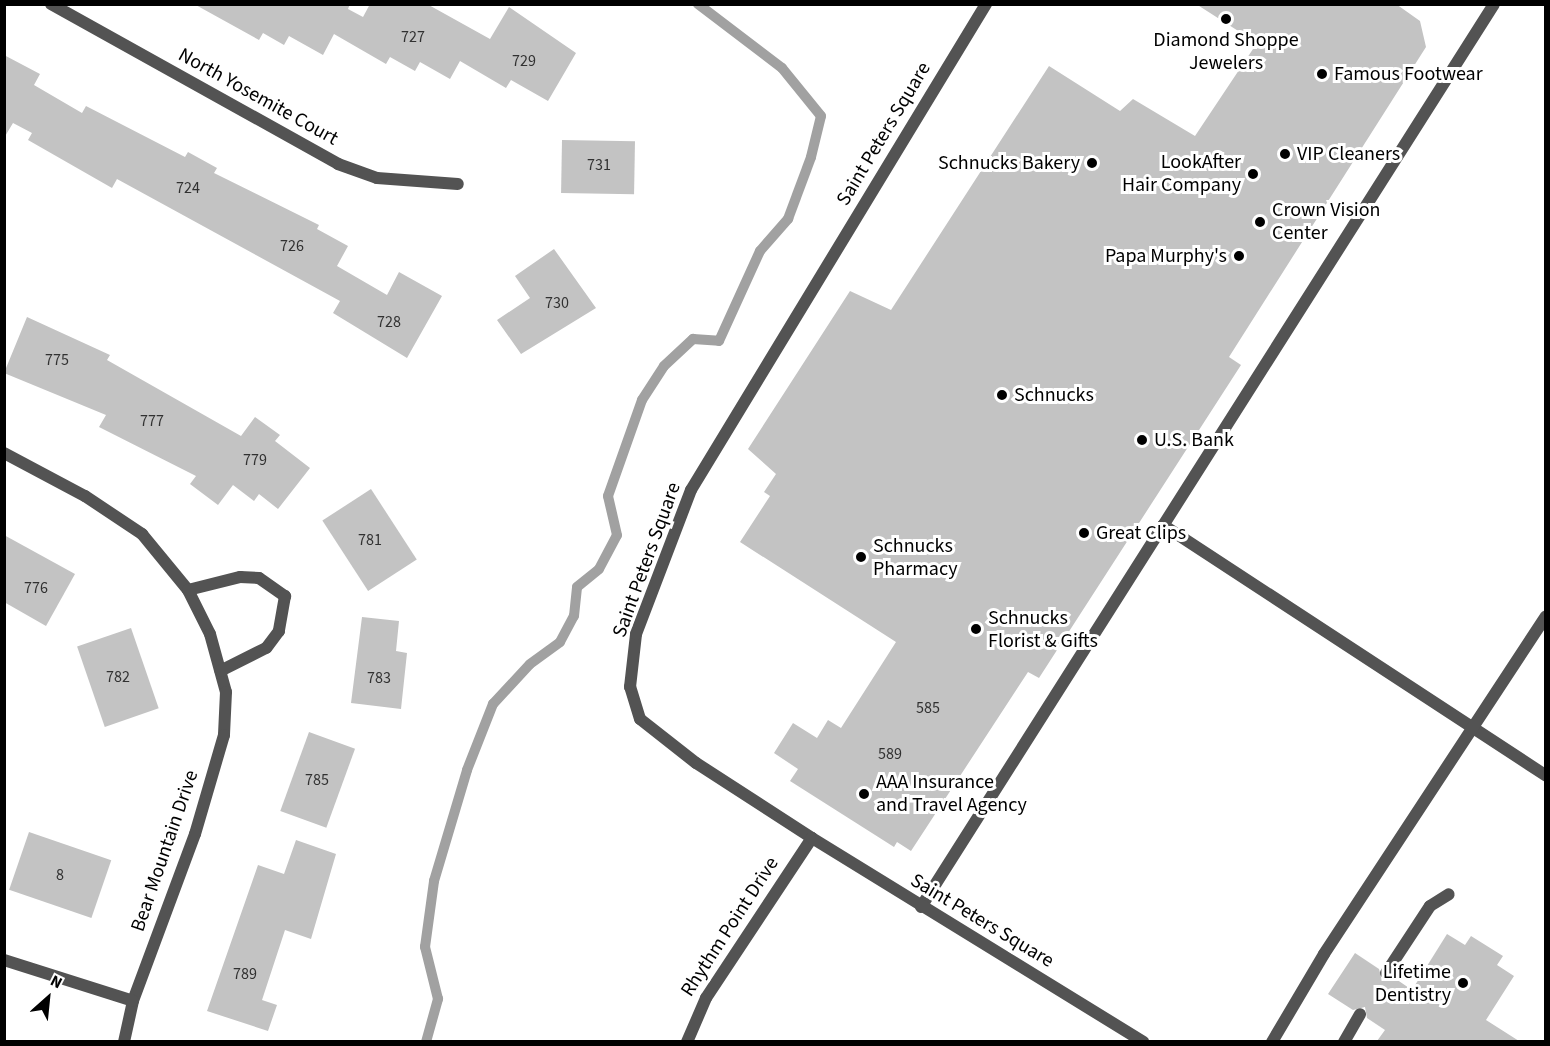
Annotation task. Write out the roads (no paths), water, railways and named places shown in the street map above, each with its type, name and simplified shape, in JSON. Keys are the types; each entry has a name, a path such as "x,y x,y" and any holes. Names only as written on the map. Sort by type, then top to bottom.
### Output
{"street":[{"name":"North Yosemite Court","path":"51,4 338,164 377,178 458,184"},
{"name":"Saint Peters Square","path":"986,4 691,490 636,634 630,687 640,719 696,763 921,907 1143,1041"},
{"path":"921,907 1494,4"},
{"name":"Bear Mountain Drive","path":"4,453 84,496 142,534 188,590 210,634 226,692 224,735 195,834 133,1001 124,1041"},
{"path":"1163,525 1545,776"},
{"path":"188,590 250,578 276,586 285,596 279,631 266,648 220,671"},
{"path":"1272,1041 1324,954 1545,616"},
{"name":"Rhythm Point Drive","path":"687,1041 706,998 812,838"},
{"path":"1386,973 1430,906 1449,894"},
{"path":"4,960 133,1001"},
{"path":"1344,1041 1360,1014"}],"waterway":[{"path":"426,1042 438,999 425,947 434,881 467,770 493,704 530,664 560,642 574,616 577,587 599,569 617,535 608,496 642,400 664,366 693,339 719,341 760,251 788,219 811,157 821,116 782,68 698,4"}],"place":[{"name":"Diamond Shoppe Jewelers","path":"1226,19"},
{"name":"Famous Footwear","path":"1322,74"},
{"name":"VIP Cleaners","path":"1285,154"},
{"name":"Schnucks Bakery","path":"1092,163"},
{"name":"LookAfter Hair Company","path":"1253,174"},
{"name":"Crown Vision Center","path":"1260,222"},
{"name":"Papa Murphy's","path":"1239,256"},
{"name":"Schnucks","path":"1002,395"},
{"name":"U.S. Bank","path":"1142,440"},
{"name":"Great Clips","path":"1084,533"},
{"name":"Schnucks Pharmacy","path":"861,557"},
{"name":"Schnucks Florist & Gifts","path":"976,629"},
{"name":"AAA Insurance and Travel Agency","path":"864,794"},
{"name":"Lifetime Dentistry","path":"1463,983"}]}
